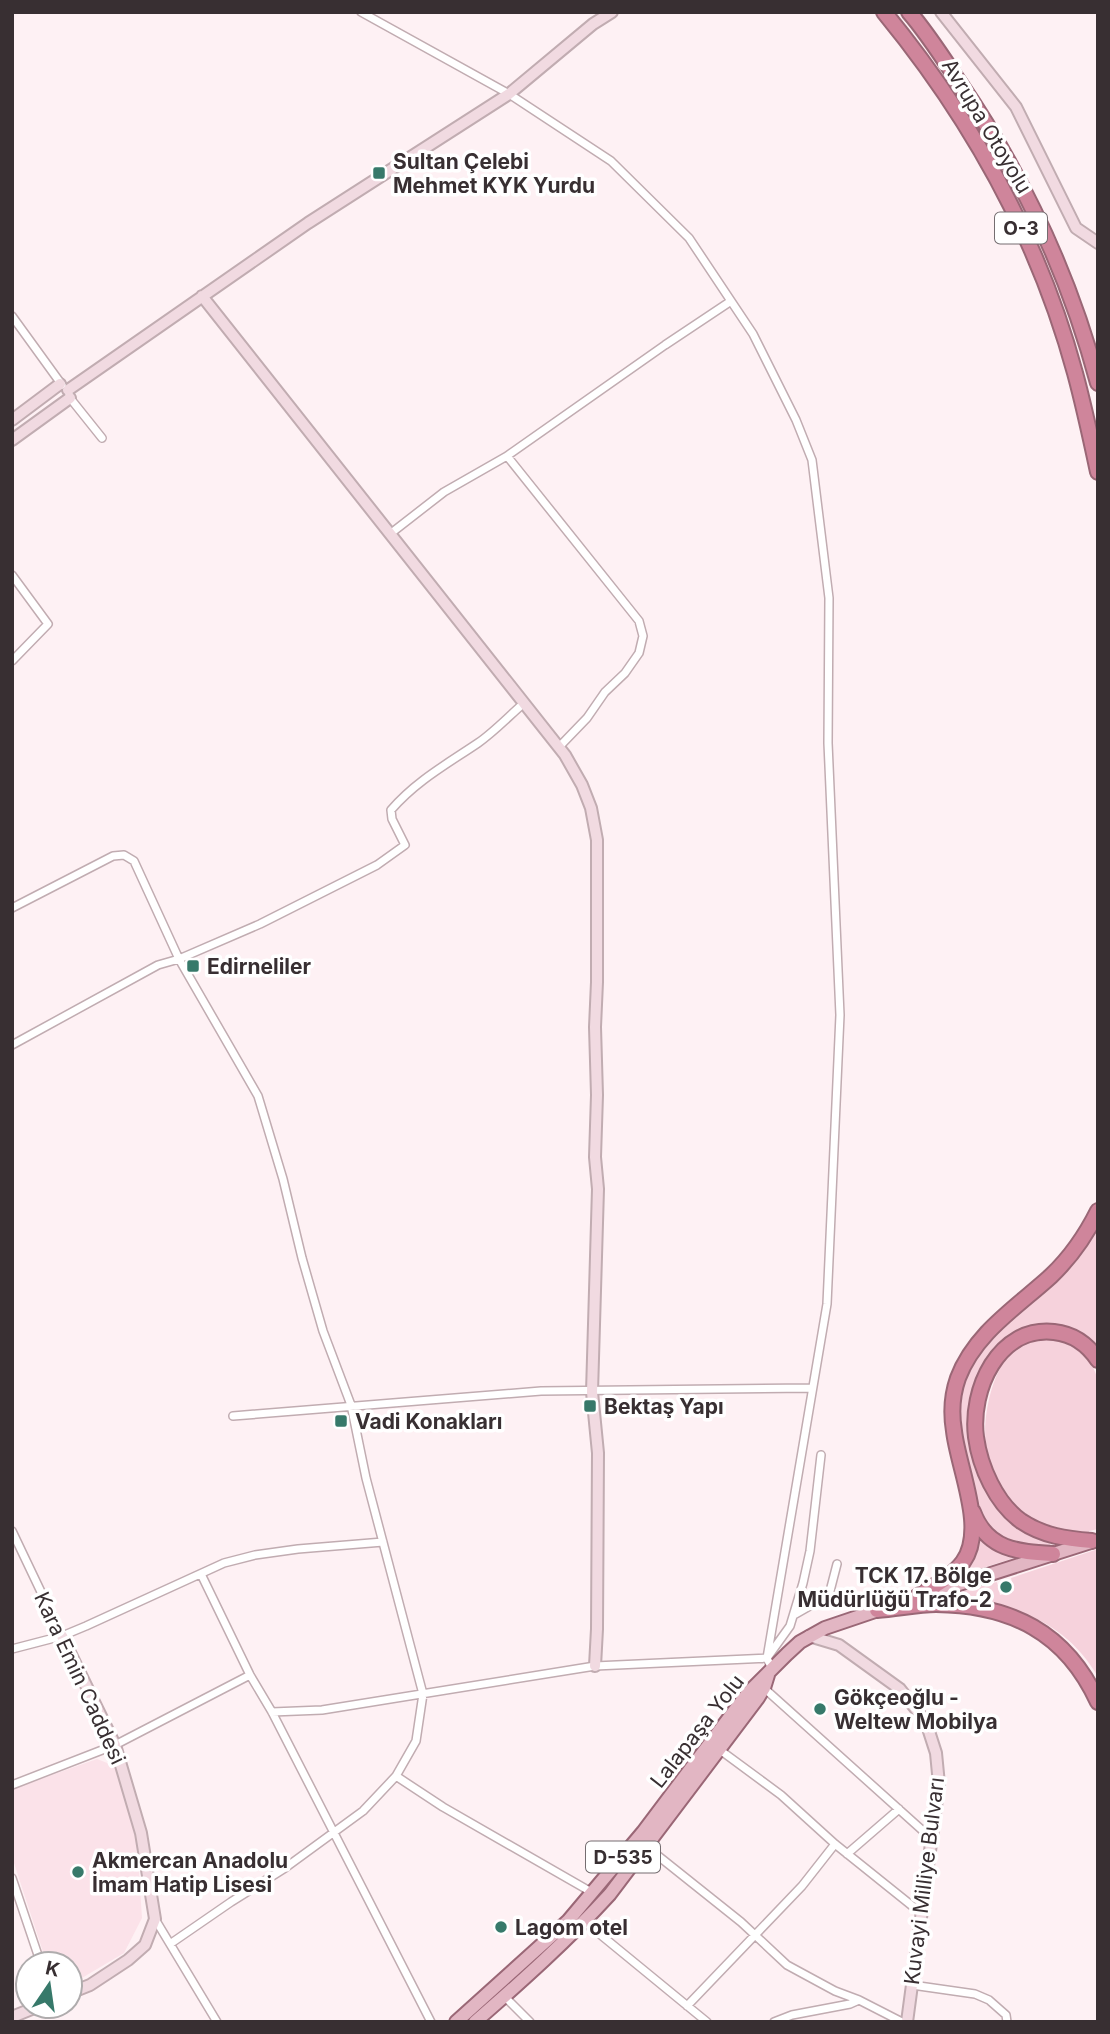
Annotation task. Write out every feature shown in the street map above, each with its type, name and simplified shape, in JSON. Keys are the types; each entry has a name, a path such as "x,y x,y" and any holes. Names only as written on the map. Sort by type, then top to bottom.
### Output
{"highway":[{"name":"Avrupa Otoyolu","path":"884,12 943,89 1013,209 1063,335 1075,373 1098,472"},
{"name":"Avrupa Otoyolu","path":"909,12 973,102 1018,177 1059,266 1083,331 1098,383"},
{"path":"1054,1554 1010,1549 995,1542 975,1519 954,1434 953,1398 958,1378 968,1358 988,1331 1063,1264 1076,1249 1098,1211"},
{"path":"1095,1541 1045,1534 1009,1511 993,1488 979,1455 975,1415 988,1371 1003,1350 1017,1339 1036,1333 1060,1333 1084,1344 1098,1360"},
{"path":"916,1597 953,1572 965,1558 972,1533 970,1504"},
{"path":"877,1610 933,1604 985,1609 1016,1619 1034,1627 1061,1646 1084,1674 1098,1702"}],"main road":[{"name":"D-535","path":"769,1668 809,1636 825,1628 1095,1541"},
{"name":"Lalapaşa Yolu","path":"475,2022 585,1922 610,1894 764,1688 769,1668"},
{"name":"Lalapaşa Yolu","path":"456,2022 568,1922 660,1811 769,1668"}],"street":[{"path":"361,12 509,94 611,161 690,238 760,346 812,460 829,598 828,743 840,1015 827,1304 769,1668"},
{"path":"12,420 66,390 308,223 509,94 593,24 612,12"},
{"path":"940,12 1016,107 1076,228 1098,243"},
{"path":"202,296 559,747 582,785 591,808 597,840 597,982 594,1027 597,1095 595,1157 598,1189 592,1392 598,1453 595,1667"},
{"path":"390,534 444,492 507,456 731,301"},
{"path":"12,316 102,438"},
{"path":"12,440 66,390"},
{"path":"507,456 639,621 643,636 639,653 625,673 605,692 587,718 559,747"},
{"path":"12,575 48,624 12,661"},
{"path":"12,591 19,584"},
{"path":"12,1045 158,965 179,959 260,924 377,865 405,845 392,819 391,810 405,793 445,763 480,742 524,704"},
{"path":"12,908 113,856 124,855 134,862 179,959 258,1096 323,1331 351,1405 366,1478 422,1694 416,1741 396,1776 363,1811 285,1868 170,1944"},
{"path":"233,1416 541,1391 812,1388"},
{"path":"769,1668 790,1626 803,1583 810,1551 821,1455"},
{"name":"Kara Emin Caddesi","path":"12,1531 115,1745 141,1833 155,1919"},
{"path":"12,1650 62,1636 224,1563 298,1549 383,1542"},
{"path":"794,1615 829,1595 837,1564"},
{"path":"201,1574 250,1675 272,1712 431,2022"},
{"name":"Kuvayi Milliye Bulvarı","path":"809,1636 839,1645 900,1689 926,1722 936,1753 939,1784 905,2022"},
{"path":"272,1712 321,1710 595,1667 769,1668"},
{"path":"12,1785 115,1745 250,1675"},
{"path":"764,1688 932,1839"},
{"path":"720,1750 781,1795 835,1844 921,1913"},
{"path":"396,1776 443,1807 593,1893"},
{"path":"847,1854 899,1810"},
{"path":"687,2006 802,1886 835,1844"},
{"path":"646,1847 756,1936 787,1965 835,1991 905,2022"},
{"path":"12,1878 14,1891 36,1950"},
{"path":"155,1919 217,2022"},
{"path":"84,1987 128,1961 145,1945 155,1919"},
{"path":"585,1922 707,2022"},
{"path":"912,1985 975,1994 989,2000 1006,2015 1007,2022"},
{"path":"504,1996 530,2022"},
{"path":"774,2022 792,2015 859,2000"},
{"path":"817,2022 819,2010"}],"shaded area":[{"path":"1098,1224 1098,1351 1081,1335 1063,1327 1045,1324 1028,1328 997,1348 985,1365 970,1404 971,1431 993,1501 1008,1519 1050,1540 1050,1546 1030,1548 997,1537 979,1516 965,1461 957,1400 973,1356"},
{"path":"1043,1338 1063,1340 1078,1347 1089,1359 1097,1377 1098,1529 1089,1533 1051,1528 1017,1509 995,1474 987,1451 985,1424 996,1376 1012,1351 1024,1342"},
{"path":"977,1529 1020,1556 957,1576"},
{"path":"1098,1549 1098,1677 1068,1640 1029,1615 984,1602 937,1598 997,1582 1000,1595 1014,1591 1011,1578"},
{"name":"Akmercan Anadolu İmam Hatip Lisesi","path":"97,1759 115,1766 130,1810 137,1843 142,1918 124,1953 84,1977 84,1950 42,1950 12,1857 12,1789"}],"place":[{"name":"Sultan Çelebi Mehmet KYK Yurdu","path":"379,173"},
{"name":"Edirneliler","path":"193,966"},
{"name":"Bektaş Yapı","path":"590,1406"},
{"name":"Vadi Konakları","path":"341,1421"},
{"name":"TCK 17. Bölge Müdürlüğü Trafo-2","path":"1006,1587"},
{"name":"Gökçeoğlu - Weltew Mobilya","path":"820,1709"},
{"name":"Akmercan Anadolu İmam Hatip Lisesi","path":"78,1872"},
{"name":"Lagom otel","path":"501,1927"}]}
